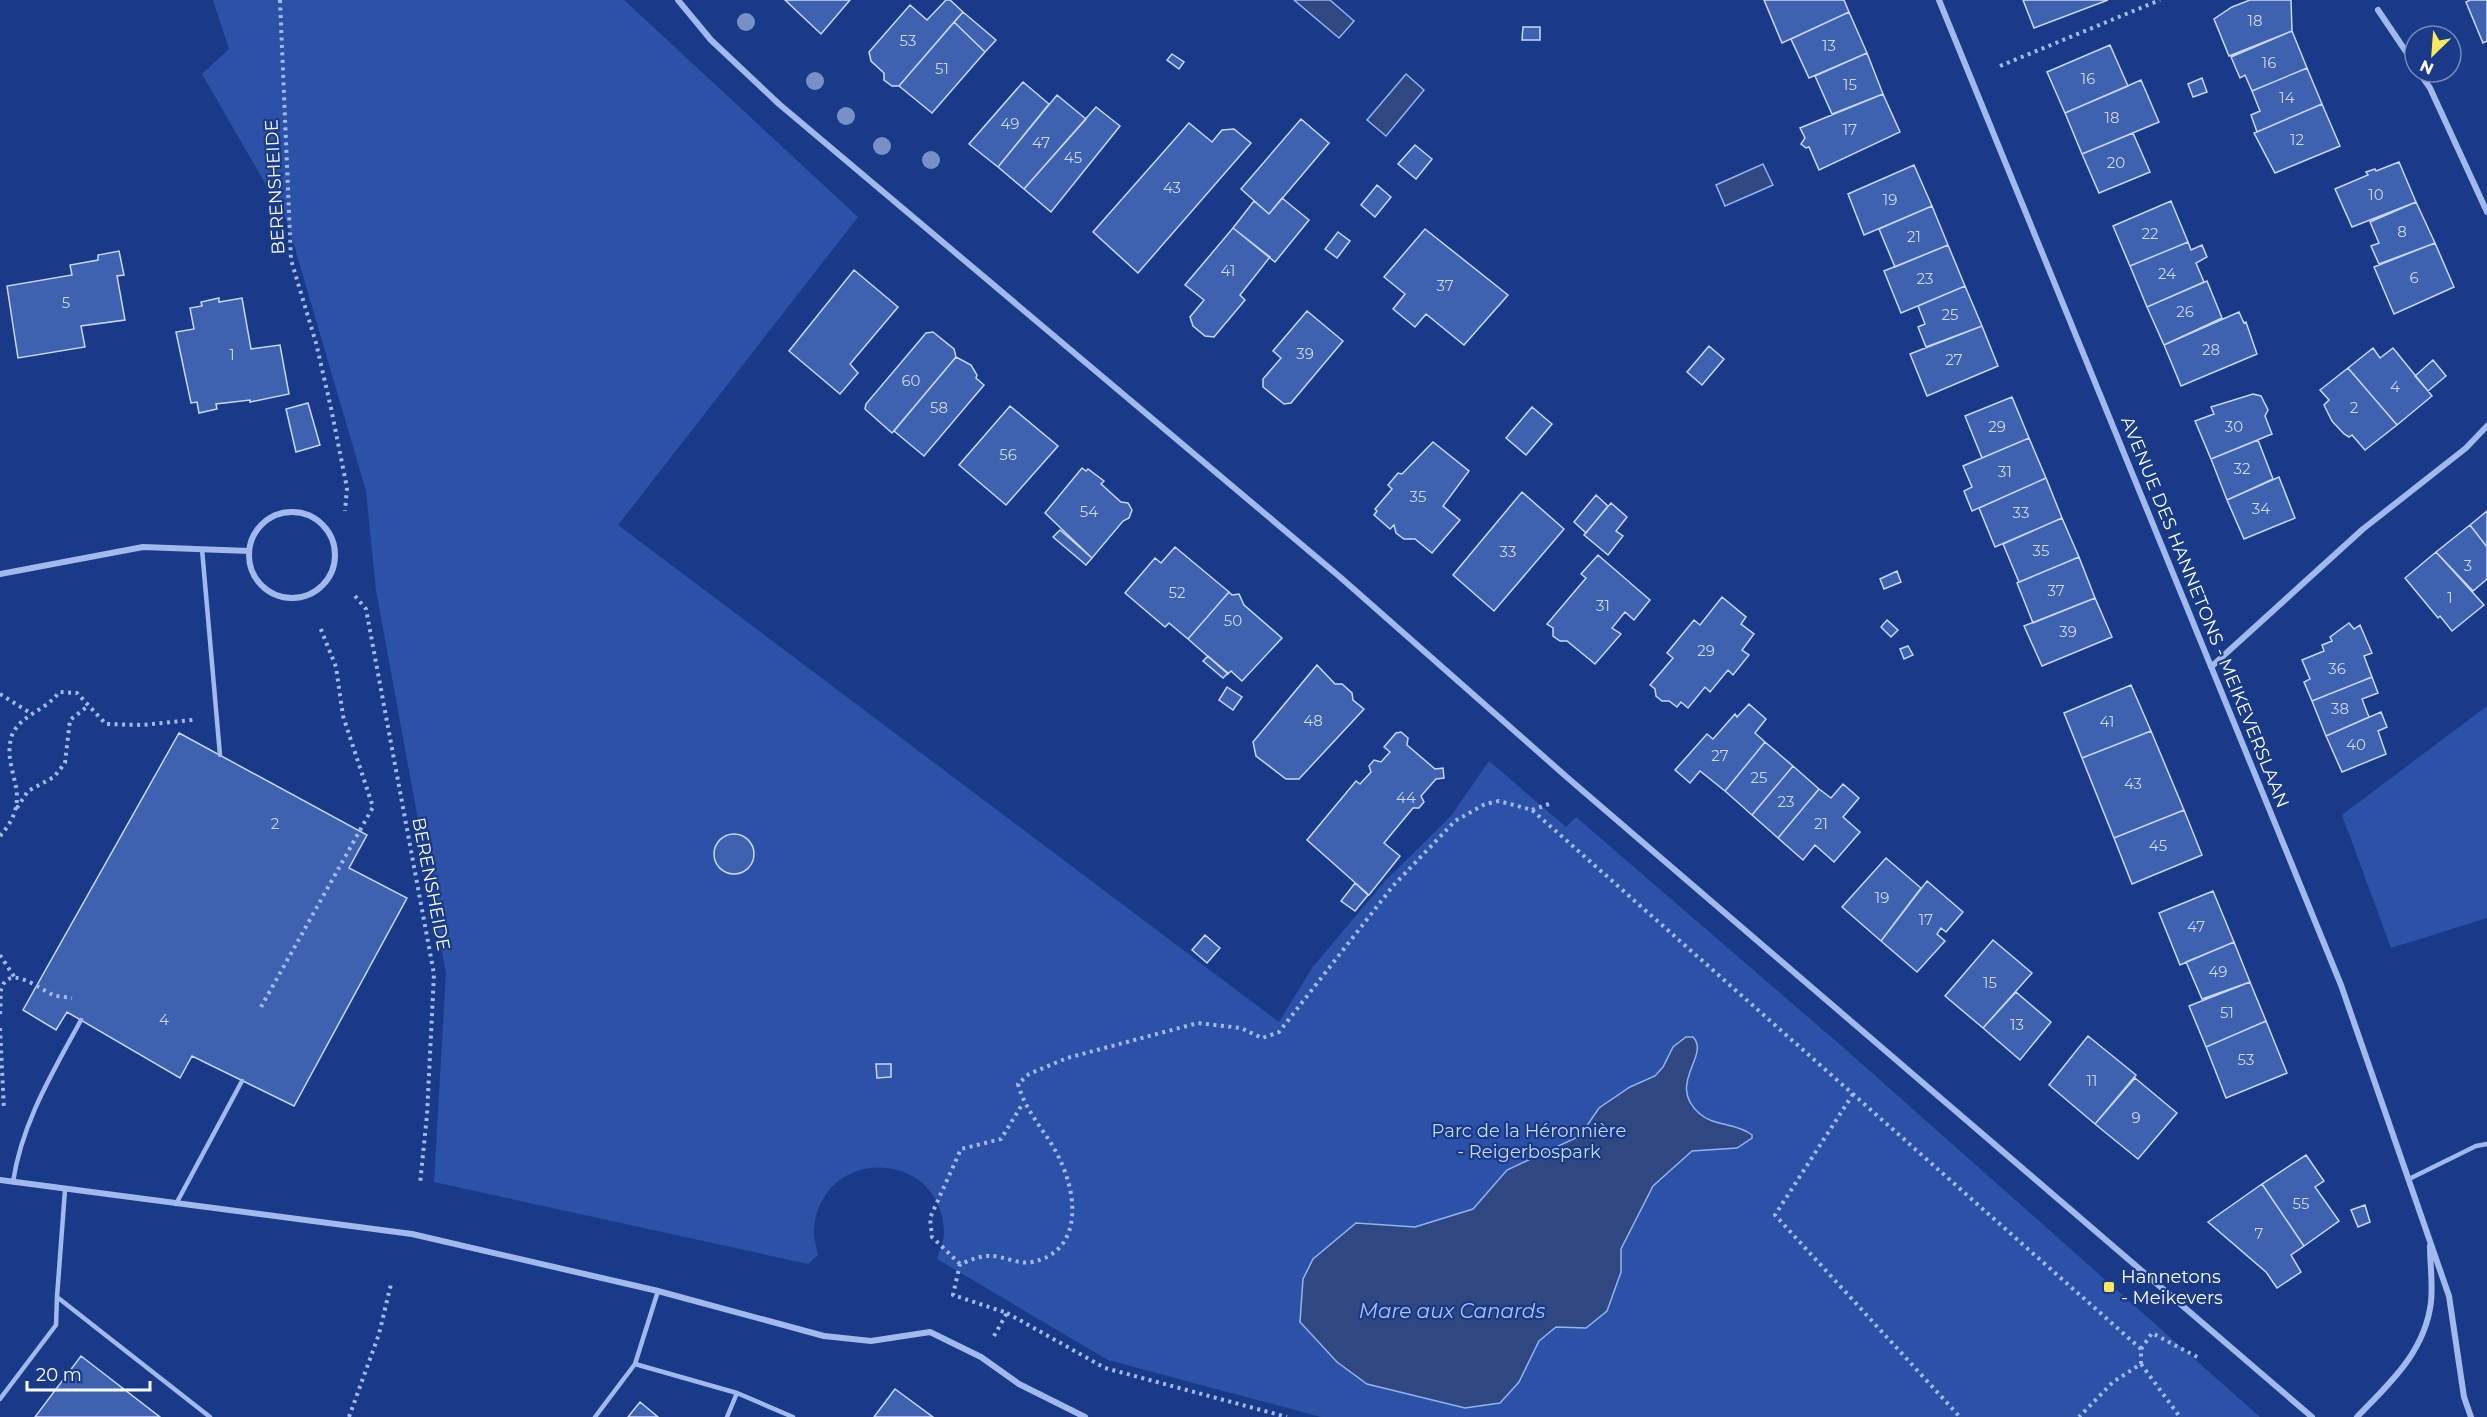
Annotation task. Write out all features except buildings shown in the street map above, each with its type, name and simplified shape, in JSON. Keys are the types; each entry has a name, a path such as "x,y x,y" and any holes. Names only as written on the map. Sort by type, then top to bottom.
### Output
{"street":[{"path":"678,0 711,40 779,104 1340,577 1569,778 2312,1417"},
{"name":"AVENUE DES HANNETONS - MEIKEVERSLAAN","path":"1939,0 2340,985 2449,1296 2464,1397 2471,1417"},
{"path":"2378,10 2403,47"},
{"path":"2428,84 2487,212"},
{"path":"2211,667 2363,529 2466,448 2487,426"},
{"path":"298,512 321,524 333,538 336,561 327,582 312,593 295,598 276,595 261,585 252,569 249,551 257,529 275,514 298,512"},
{"path":"0,574 143,547 249,551"},
{"path":"0,1180 412,1234 658,1291 824,1336 872,1341 930,1332 981,1357 1019,1384 1085,1417"},
{"name":"AVENUE DES HANNETONS - MEIKEVERSLAAN","path":"2357,1417 2398,1377 2423,1335 2431,1302 2430,1240"}],"lane":[{"path":"202,549 220,755"},
{"path":"12,1182 16,1157 31,1116 81,1020"},
{"path":"176,1204 242,1081"},
{"path":"2409,1179 2476,1146 2487,1144"},
{"path":"0,1399 57,1325 65,1190"},
{"path":"595,1417 635,1364 658,1291"},
{"path":"57,1297 210,1417"},
{"path":"635,1364 737,1393 794,1417"},
{"path":"727,1417 737,1393"}],"path":[{"name":"BERENSHEIDE","path":"280,0 291,260 316,343 331,408 347,488 345,511"},
{"path":"2000,66 2160,0"},
{"name":"BERENSHEIDE","path":"355,596 366,609 434,974 427,1115 420,1184"},
{"path":"261,1007 373,807 343,716 336,667 320,627"},
{"path":"17,808 16,789 8,748 18,725 52,702 59,693 77,693 102,721 113,724 217,718"},
{"path":"0,694 33,714"},
{"path":"0,836 28,792 54,777 65,763 70,720 88,706"},
{"path":"960,1264 989,1255 1031,1263 1059,1249 1071,1232 1072,1200 1060,1160 1023,1103 1018,1084 1029,1074 1078,1055 1198,1023 1241,1028 1262,1038 1279,1032 1394,886 1455,821 1485,804 1499,801 1532,810 2141,1349"},
{"path":"1532,810 1549,804"},
{"path":"0,955 15,978"},
{"path":"0,1014 1,990 4,984 15,978 24,979 55,996 74,998"},
{"path":"0,1028 4,1110"},
{"path":"1853,1094 1775,1215 1960,1417"},
{"path":"960,1264 932,1237 930,1218 961,1149 1001,1138 1023,1103"},
{"path":"960,1264 953,1295 1007,1313 1105,1368 1287,1417"},
{"path":"349,1417 379,1334 391,1284"},
{"path":"981,1357 1007,1313"},
{"path":"2180,1417 2141,1364 2141,1349 2152,1333 2199,1358"},
{"path":"2079,1417 2113,1382 2141,1364"}],"green space":[{"name":"Parc de la Héronnière - Reigerbospark","path":"213,0 624,0 858,217 618,525 1279,1022 1312,968 1385,881 1451,816 1489,761 1566,827 1576,817 1845,1049 2260,1417 1321,1417 1108,1360 937,1259 944,1232 938,1205 924,1185 905,1172 882,1168 859,1170 838,1181 822,1200 814,1227 818,1255 808,1264 434,1182 446,973 376,590 366,491 287,221 202,74 229,49"},
{"path":"2487,706 2487,918 2391,948 2342,815"}],"water":[{"path":"1294,0 1330,0 1354,21 1339,38"},
{"path":"1406,74 1424,90 1386,136 1367,120"},
{"path":"1763,164 1773,185 1725,206 1716,185"},
{"name":"Mare aux Canards","path":"1686,1037 1693,1037 1697,1045 1697,1053 1687,1081 1690,1103 1705,1118 1739,1128 1752,1135 1752,1138 1737,1148 1692,1151 1653,1186 1621,1249 1621,1272 1607,1311 1586,1328 1556,1327 1539,1341 1519,1382 1500,1403 1465,1408 1367,1384 1337,1362 1300,1322 1303,1279 1313,1259 1356,1223 1415,1227 1473,1209 1507,1170 1580,1136 1599,1108 1630,1087 1655,1076 1663,1067 1673,1047"}],"place":[{"name":"Hannetons - Meikevers","path":"2109,1287"}]}
